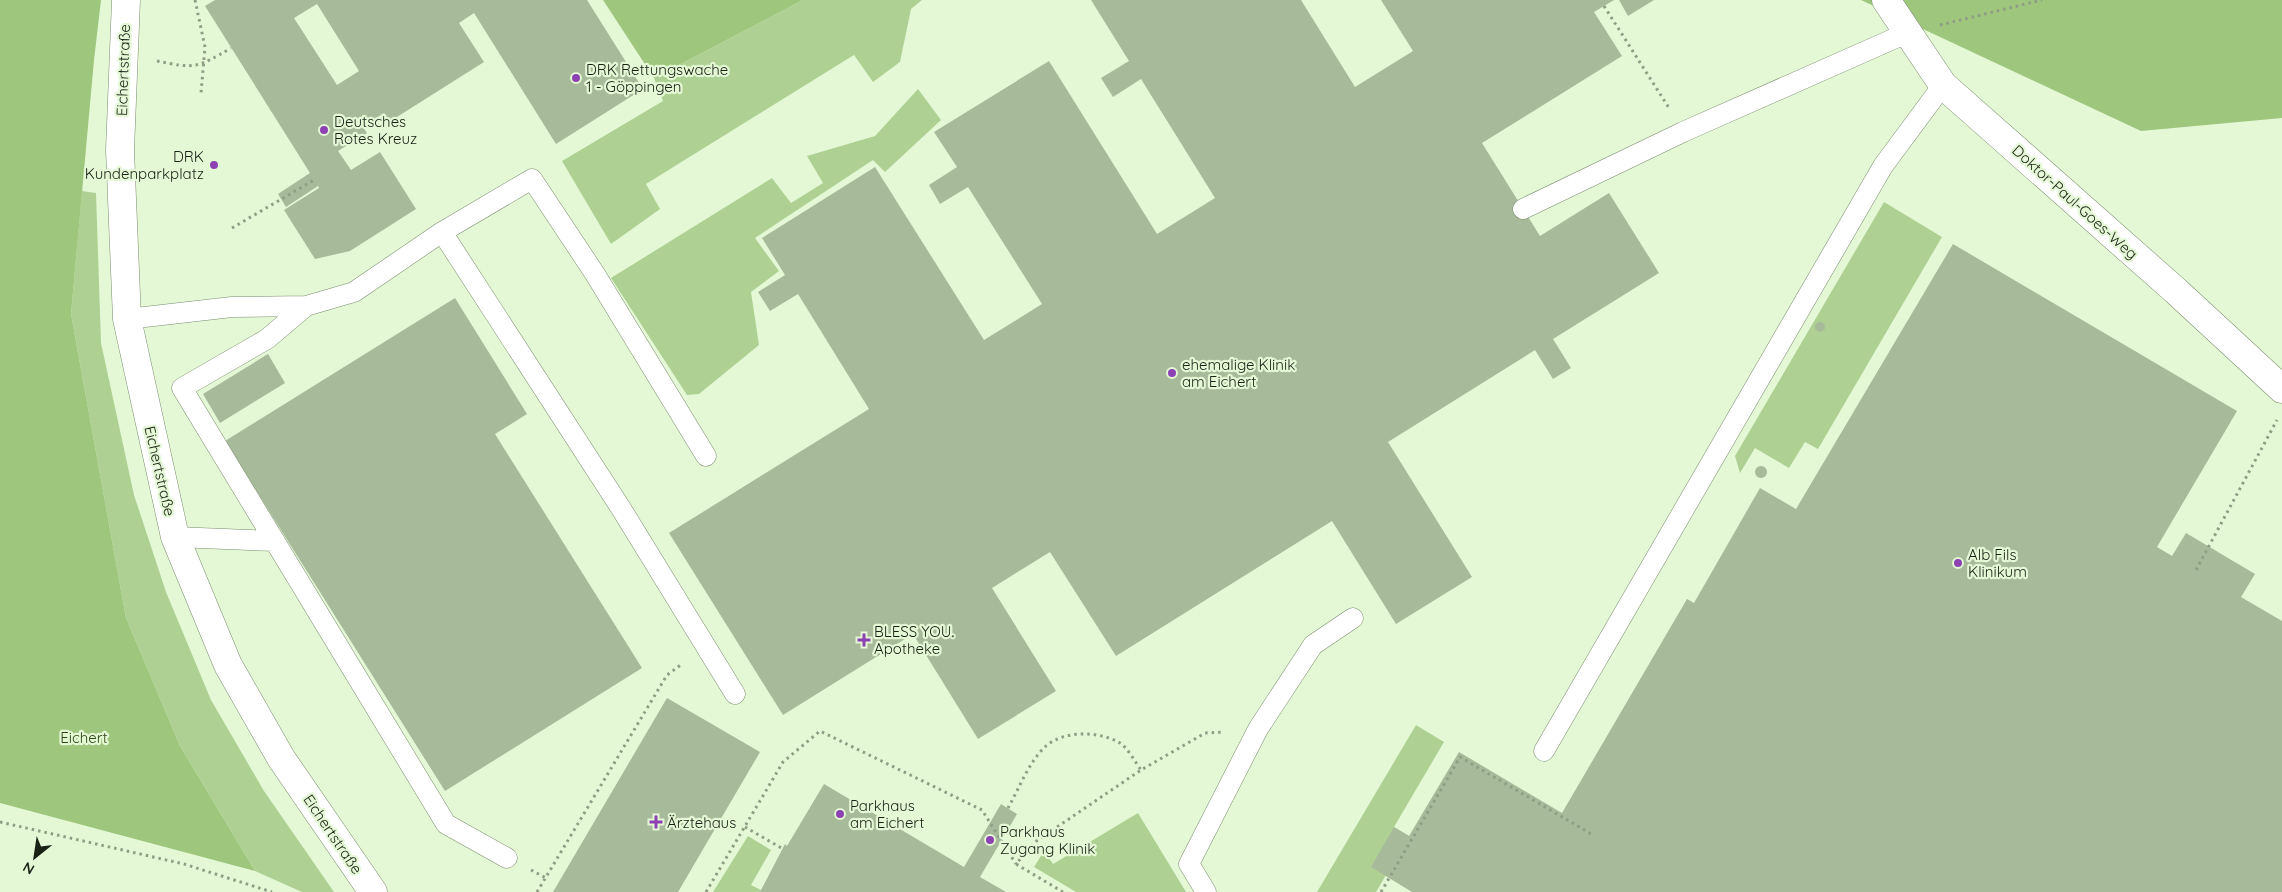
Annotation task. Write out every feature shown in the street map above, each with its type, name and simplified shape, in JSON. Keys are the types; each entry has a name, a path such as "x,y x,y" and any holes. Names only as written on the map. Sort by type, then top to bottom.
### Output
{"street":[{"name":"Eichertstraße","path":"126,0 120,150 128,319 175,537 228,665 281,758 373,892"},
{"name":"Doktor-Paul-Goes-Weg","path":"1886,0 1943,85 2169,285 2282,389"}],"lane":[{"path":"1523,209 1684,132 1909,32"},
{"path":"1544,751 1883,166 1943,85"},
{"path":"128,319 232,308 306,306 354,292 442,232 532,179 595,274 706,456"},
{"path":"442,232 622,510 735,694"},
{"path":"306,306 267,339 182,388 446,824 507,858"},
{"path":"175,537 275,541"},
{"path":"1206,892 1189,864 1258,729 1313,645 1353,618"}],"path":[{"path":"195,0 205,47 201,93"},
{"path":"1909,32 2042,0"},
{"path":"1604,6 1684,132"},
{"path":"124,54 184,67 204,64 231,48"},
{"path":"232,228 314,180"},
{"path":"2196,570 2278,419"},
{"path":"537,892 667,675 706,647"},
{"path":"1016,864 1035,842 1141,770 1205,734 1258,729"},
{"path":"706,892 783,762 820,731 982,810 1016,864 1063,892"},
{"path":"1008,808 1035,760 1047,745 1064,737 1094,733 1121,743 1141,770"},
{"path":"1381,892 1460,757 1593,835"},
{"path":"0,822 184,864 272,892"},
{"path":"745,827 783,849"}],"green space":[{"name":"Eichert","path":"0,0 101,0 71,314 126,618 180,746 255,871 0,803"},
{"path":"603,0 803,0 654,78"},
{"path":"803,0 922,0 911,9 900,62 873,82 854,55 646,184 660,209 611,244 562,161 663,101 654,78"},
{"path":"1861,0 2282,0 2282,118 2141,131"},
{"path":"918,89 941,120 885,172 873,160 755,238 779,271 751,292 759,345 699,394 687,395 611,278 772,178 791,203 823,183 807,156 875,136"},
{"path":"82,191 96,193 101,343 134,495 166,592 211,700 264,791 334,892 302,892 255,871 180,746 126,618 71,314"},
{"path":"1884,202 1942,237 1818,449 1805,442 1789,468 1755,448 1740,473 1735,456"},
{"path":"1416,725 1444,742 1394,827 1409,836 1376,892 1317,892"},
{"path":"1138,813 1186,892 1076,892 1034,867 1044,851 1053,864"},
{"path":"748,836 771,850 751,885 761,890 760,892 713,892"}],"building":[{"path":"215,0 587,0 643,89 556,144 474,13 459,23 484,62 389,122 384,113 363,127 367,133 338,151 351,170 380,152 416,209 350,251 315,259 284,210 319,188 318,186 286,207 278,194 310,173 205,6","holes":["317,4 359,71 337,85 294,18"]},
{"name":"ehemalige Klinik am Eichert","path":"1091,0 1301,0 1355,87 1413,51 1381,0 1614,0 1594,12 1622,56 1482,143 1540,236 1609,193 1659,273 1553,339 1571,368 1553,379 1535,350 1388,442 1472,577 1396,624 1332,521 1116,656 1050,552 992,588 1056,691 978,739 913,634 783,715 669,533 869,409 798,294 770,311 758,292 785,275 762,238 875,167 984,340 1042,304 968,187 940,204 929,185 957,167 934,132 1049,61 1157,234 1215,198 1141,79 1113,97 1101,78 1129,61"},
{"path":"1619,0 1654,0 1628,16"},
{"name":"Alb Fils Klinikum","path":"1953,244 2237,411 2157,547 2172,556 2186,533 2255,574 2241,597 2282,621 2282,892 1412,892 1371,867 1394,827 1409,836 1459,752 1562,813 1687,599 1694,603 1760,488 1796,509"},
{"path":"455,298 527,414 495,434 642,668 445,791 225,441"},
{"path":"1818,322 1822,322 1825,327 1824,331 1818,332 1815,329 1815,325"},
{"path":"268,354 285,383 220,423 203,394"},
{"path":"1759,466 1763,466 1767,472 1763,478 1759,478 1755,474 1755,470"},
{"name":"Ärztehaus","path":"667,698 760,752 678,892 553,892"},
{"name":"Parkhaus am Eichert","path":"824,784 964,867 1001,804 1017,814 980,877 1006,892 760,892 785,844 787,846"}],"place":[{"name":"DRK Rettungswache 1 - Göppingen","path":"576,78"},
{"name":"Deutsches Rotes Kreuz","path":"324,130"},
{"name":"DRK Kundenparkplatz","path":"214,165"},
{"name":"ehemalige Klinik am Eichert","path":"1172,373"},
{"name":"Alb Fils Klinikum","path":"1958,563"},
{"name":"BLESS YOU. Apotheke","path":"864,640"},
{"name":"Parkhaus am Eichert","path":"840,814"},
{"name":"Ärztehaus","path":"656,822"},
{"name":"Parkhaus Zugang Klinik","path":"990,840"}]}
